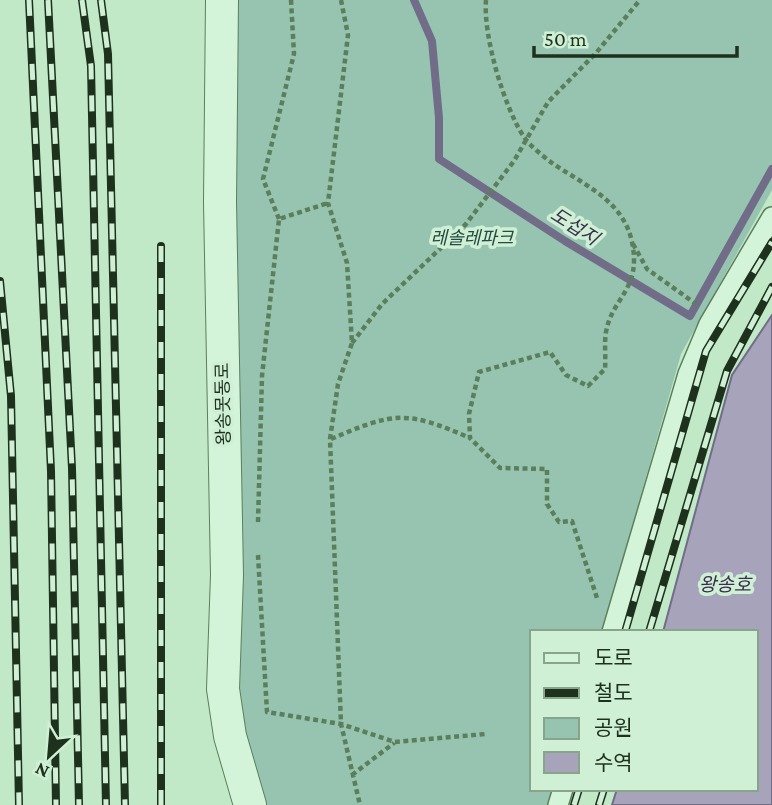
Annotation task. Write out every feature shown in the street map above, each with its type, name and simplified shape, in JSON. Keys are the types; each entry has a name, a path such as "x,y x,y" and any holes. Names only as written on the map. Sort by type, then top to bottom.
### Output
{"street":[{"name":"왕송못동로","path":"222,0 220,202 227,575 223,689 230,736 250,805"},
{"path":"613,630 688,374 709,324 772,217"}],"path":[{"path":"258,524 262,376 279,219 263,179 294,54 291,0"},
{"path":"341,0 348,36 327,204 346,263 352,343"},
{"path":"486,0 485,12 499,82 525,138 552,162 584,180 622,214 632,243 647,269 693,302"},
{"path":"360,805 341,724 330,439 338,384 352,343 382,304 473,215 497,183 548,102 596,53 640,0"},
{"path":"279,219 327,204"},
{"path":"470,438 469,414 479,372 550,352 566,375 587,386 605,369 606,330 634,276 632,243"},
{"path":"330,439 379,418 425,419 470,438 500,468 547,469 547,504 559,522 572,521 590,573"},
{"path":"258,550 267,712 341,724 395,743 486,734"},
{"path":"352,775 395,743"}],"green space":[{"name":"레솔레파크","path":"235,0 772,0 772,190 681,354 603,630 530,630 530,791 551,791 547,805 263,805 255,791 235,687"}],"water":[{"name":"왕송호","path":"772,315 772,805 612,805 616,791 758,791 758,630 664,630 732,375"}],"waterway":[{"name":"도섭지","path":"414,0 432,41 439,118 439,159 565,241 690,316 772,169"}],"railway":[{"path":"29,0 51,471 56,805"},
{"path":"48,0 72,468 79,805"},
{"path":"82,0 91,66 106,805"},
{"path":"101,0 108,54 125,805"},
{"path":"626,630 706,351 772,242"},
{"path":"161,246 161,805"},
{"path":"0,281 11,396 19,805"},
{"path":"650,630 727,371 772,287"},
{"path":"574,805 578,791"},
{"path":"599,805 603,791"}]}
